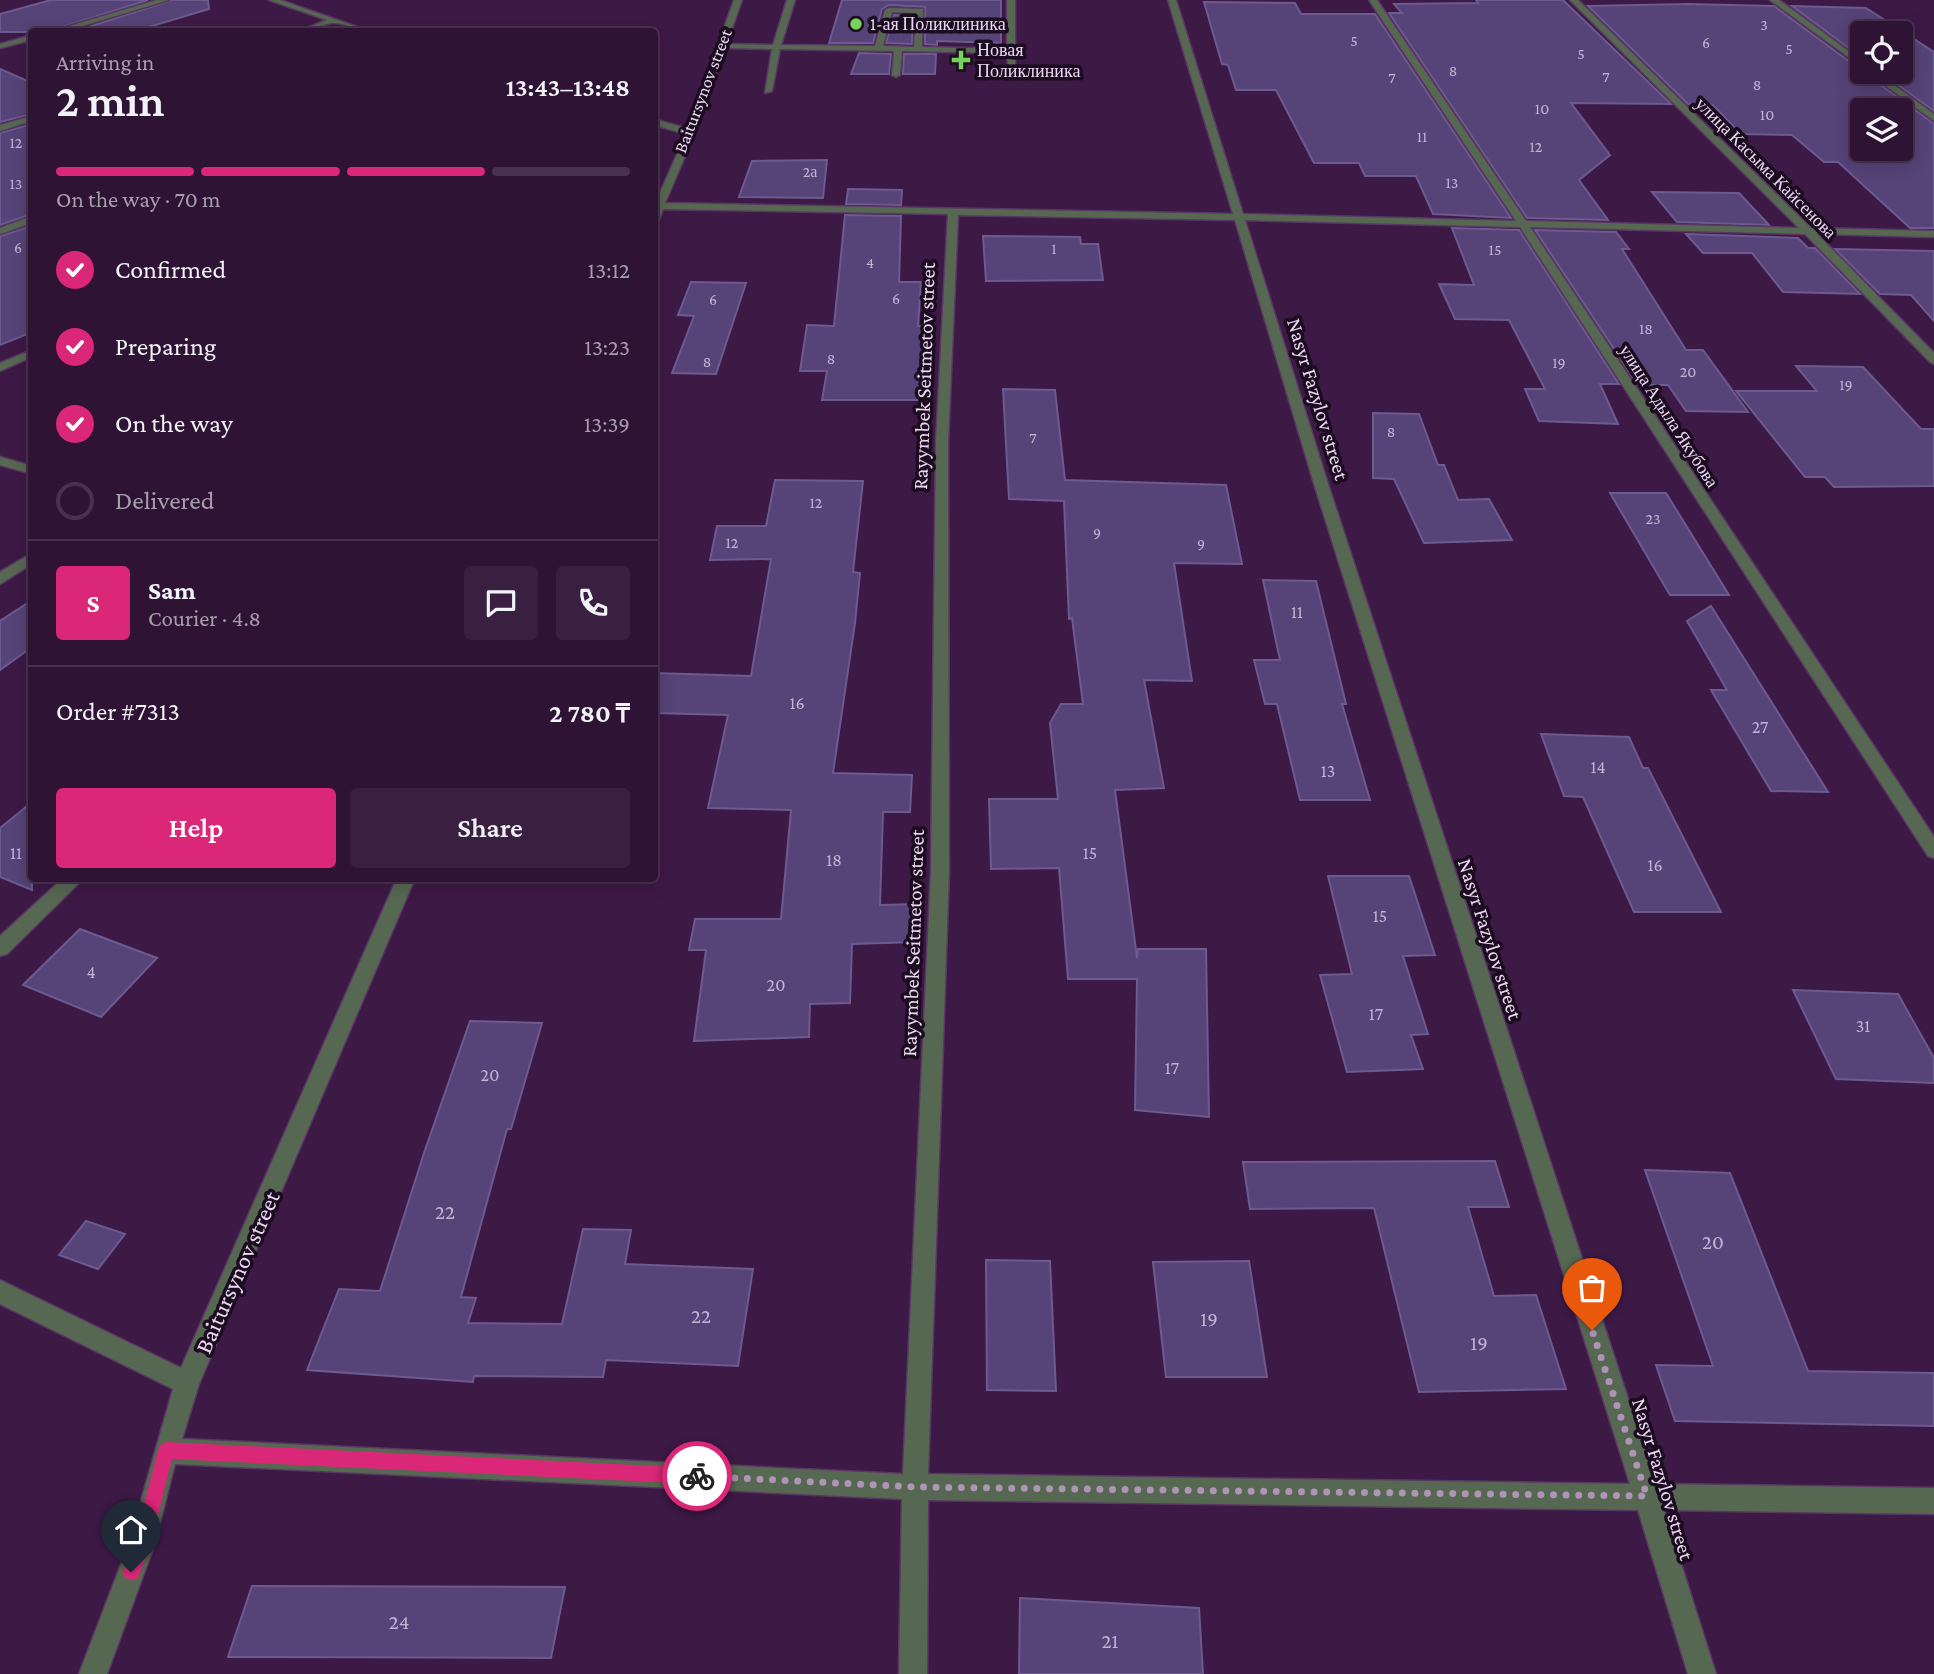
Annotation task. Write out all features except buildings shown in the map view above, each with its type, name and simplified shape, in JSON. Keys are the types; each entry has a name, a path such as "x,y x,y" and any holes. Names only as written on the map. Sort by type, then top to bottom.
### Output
{"street":[{"path":"125,0 143,6"},
{"path":"66,28 165,0"},
{"path":"273,0 358,28"},
{"name":"Baitursynov street","path":"658,212 677,161 691,133 738,0"},
{"path":"768,91 776,49 791,0"},
{"path":"1011,0 1011,64"},
{"name":"Nasyr Fazylov street","path":"1172,0 1381,671 1702,1674"},
{"name":"улица Адыла Якубова","path":"1373,0 1524,225 1934,851"},
{"name":"улица Касыма Кайсенова","path":"1574,0 1728,149 1934,360"},
{"path":"1774,0 1850,56"},
{"path":"878,50 889,10 920,11 918,50"},
{"path":"312,28 335,20"},
{"path":"0,46 28,38"},
{"path":"720,46 1010,51"},
{"path":"897,75 898,50"},
{"path":"1887,84 1934,118"},
{"path":"0,128 28,119"},
{"path":"658,123 691,133"},
{"path":"661,206 1934,234"},
{"name":"Rayymbek Seitmetov street","path":"914,1674 916,1405 940,870 942,442 953,214"},
{"path":"0,231 28,220"},
{"path":"0,367 28,355"},
{"path":"0,461 28,469"},
{"path":"0,579 28,560"},
{"path":"0,948 71,882"},
{"name":"Baitursynov street","path":"93,1674 141,1546 187,1383 404,882"},
{"path":"0,1292 187,1383"},
{"path":"166,1451 916,1487 1934,1501"}],"way so far":[{"path":"697,1476 916,1487 1647,1496 1592,1330"}],"place":[{"name":"1-ая Поликлиника","path":"856,24"},
{"name":"Новая Поликлиника","path":"961,60"}],"route":[{"path":"131,1572 141,1546 166,1451 697,1476"}]}
